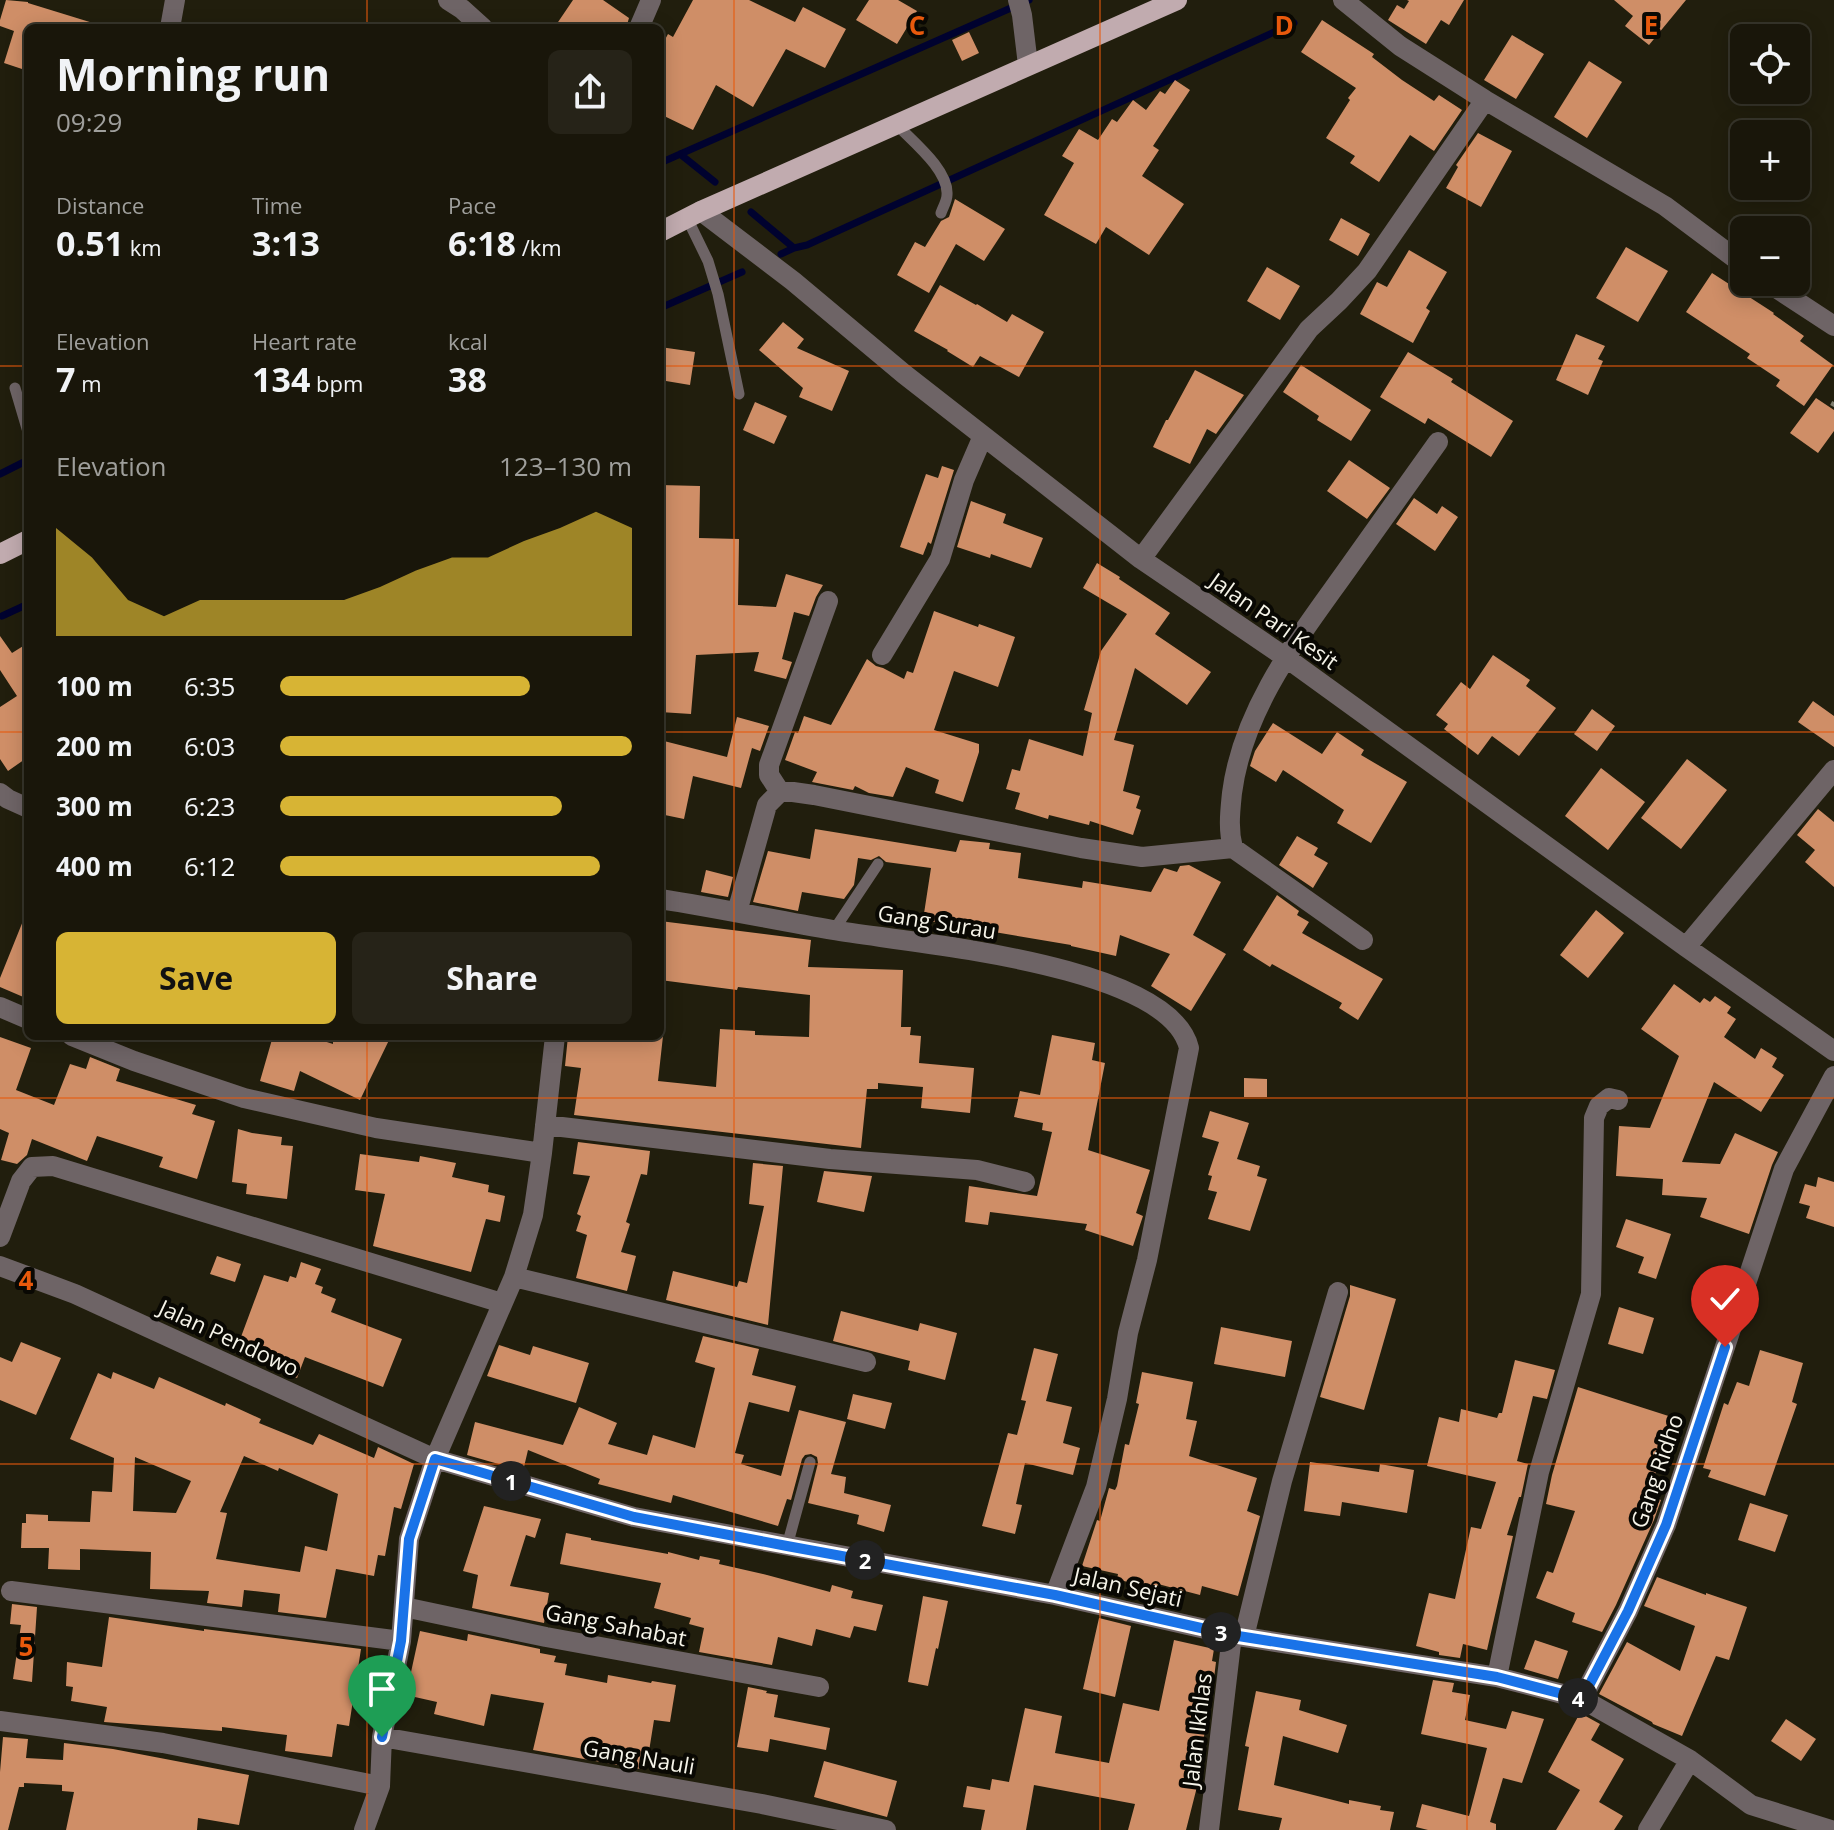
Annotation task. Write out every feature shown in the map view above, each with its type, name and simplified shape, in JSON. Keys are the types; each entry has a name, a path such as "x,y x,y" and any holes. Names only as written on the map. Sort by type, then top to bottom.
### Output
{"main road":[{"path":"664,230 1177,0"},
{"path":"0,554 24,542"}],"street":[{"path":"171,24 175,0"},
{"path":"448,0 479,24"},
{"path":"641,24 651,0"},
{"path":"1343,0 1400,46 1665,206 1730,255"},
{"path":"1020,8 1028,65"},
{"path":"1141,559 1309,329 1367,271 1485,100"},
{"name":"Jalan Pari Kesit","path":"694,215 793,281 904,374 1141,559 1285,657 1834,1051"},
{"path":"1788,296 1834,326"},
{"path":"882,655 940,559 964,480 983,436"},
{"path":"1363,940 1233,848 1229,820 1234,776 1245,735 1285,657 1438,442"},
{"path":"780,792 769,775 769,765 828,601"},
{"path":"1686,947 1834,770"},
{"path":"737,912 767,805 780,792 814,795 1081,848 1142,857 1233,848"},
{"path":"0,793 24,806"},
{"name":"Gang Surau","path":"664,900 1014,958 1062,969 1138,996 1171,1019 1185,1034 1189,1048 1147,1260 1128,1333 1117,1399 1096,1487 1055,1595"},
{"path":"0,1007 24,1017"},
{"path":"82,1040 244,1098 376,1128 542,1153"},
{"path":"364,1830 380,1786 382,1737 401,1641 409,1539 435,1459 514,1277 533,1215 555,1040"},
{"name":"Gang Ridho","path":"1582,1699 1628,1611 1666,1525 1784,1169 1834,1076"},
{"path":"1497,1677 1539,1472 1591,1294 1594,1118 1599,1106 1609,1098 1618,1100"},
{"path":"545,1125 830,1159 977,1170 1025,1182"},
{"path":"0,1237 21,1181 32,1167 53,1166 502,1303"},
{"name":"Jalan Pendowo","path":"0,1266 75,1294 435,1459"},
{"path":"514,1277 866,1362"},
{"name":"Jalan Ikhlas","path":"1210,1830 1238,1636 1338,1292"},
{"name":"Jalan Sejati","path":"435,1459 634,1517 1055,1595 1238,1636 1497,1677 1582,1699 1690,1760 1751,1805 1831,1830"},
{"path":"11,1591 401,1641"},
{"name":"Gang Sahabat","path":"404,1607 546,1637 819,1687"},
{"path":"0,1721 163,1743 380,1786"},
{"name":"Gang Nauli","path":"382,1737 747,1801 886,1830"},
{"path":"1648,1830 1690,1760"}],"lane":[{"path":"896,124 940,170 947,197 941,213"},
{"path":"694,215 718,294 739,394"},
{"path":"15,388 24,418"},
{"path":"834,930 878,864"},
{"path":"787,1546 810,1462"}],"building":[{"path":"6,0 28,2 93,24 24,24 24,70 4,63 14,31 0,26"},
{"path":"573,0 603,0 629,18 627,24 557,24"},
{"path":"693,0 749,0 795,22 803,7 846,29 825,68 786,49 753,107 716,85 693,130 664,116 664,42 668,34 673,37"},
{"path":"869,0 898,0 917,11 897,44 856,20"},
{"path":"1407,0 1464,0 1449,25 1441,20 1426,44 1388,20 1397,5 1404,9"},
{"path":"1614,0 1686,0 1649,45 1625,26 1633,16"},
{"path":"1322,20 1374,54 1372,57 1434,101 1439,95 1462,110 1434,151 1410,135 1379,182 1350,163 1355,156 1326,138 1356,88 1301,52"},
{"path":"969,32 979,53 962,61 952,40"},
{"path":"1512,35 1544,54 1516,99 1484,80"},
{"path":"1589,61 1622,82 1587,138 1554,117"},
{"path":"1175,80 1190,90 1153,146 1159,150 1142,176 1184,204 1149,255 1106,227 1096,244 1044,215 1074,163 1062,156 1079,129 1098,140 1112,119 1117,122 1133,100 1146,110 1160,91 1165,94"},
{"path":"1478,133 1512,151 1481,207 1446,188 1458,167 1456,165"},
{"path":"955,199 1005,229 984,261 956,244 929,293 897,275 915,242 925,247 941,221 949,217"},
{"path":"1341,218 1370,234 1358,256 1329,240"},
{"path":"1626,247 1668,271 1638,322 1596,298"},
{"path":"1409,250 1447,272 1426,308 1430,311 1413,343 1360,314 1377,282 1387,287"},
{"path":"1267,267 1300,286 1280,320 1247,301"},
{"path":"1712,273 1730,285 1730,296 1748,296 1774,313 1804,336 1800,341 1833,365 1804,406 1776,386 1780,380 1747,358 1750,354 1686,312"},
{"path":"940,285 1007,322 1012,314 1044,332 1019,377 980,356 973,367 914,331"},
{"path":"783,322 804,339 797,348 849,371 832,411 799,397 803,388 759,350"},
{"path":"1576,334 1605,346 1598,359 1603,361 1588,395 1556,380"},
{"path":"664,348 695,352 690,385 664,381"},
{"path":"1408,352 1513,421 1491,457 1428,418 1425,424 1380,397"},
{"path":"1301,365 1371,410 1351,441 1317,420 1319,416 1283,392"},
{"path":"1195,370 1244,395 1216,434 1207,429 1190,464 1153,447"},
{"path":"1816,398 1834,410 1834,431 1818,453 1790,433"},
{"path":"755,402 787,416 774,444 743,430"},
{"path":"1349,460 1390,488 1367,519 1327,491"},
{"path":"942,466 954,470 931,544 928,542 923,555 900,547 926,474 938,478"},
{"path":"664,485 700,486 699,538 739,539 738,605 776,607 786,574 823,585 809,616 794,612 782,659 792,662 786,679 754,671 759,652 696,655 691,714 664,712"},
{"path":"1414,498 1437,514 1442,506 1458,517 1435,551 1396,524"},
{"path":"971,501 1006,514 1003,523 1043,538 1031,568 991,554 990,558 957,547"},
{"path":"1097,563 1170,613 1155,634 1211,672 1187,705 1135,668 1114,740 1134,745 1123,791 1140,796 1136,808 1141,810 1133,835 1090,821 1089,825 1049,815 1048,819 1015,809 1020,793 1006,789 1012,769 1020,771 1029,739 1083,756 1092,713 1084,710 1101,651 1127,614 1083,588"},
{"path":"934,611 1015,637 998,687 954,671 934,730 979,744 963,802 935,793 939,780 906,767 893,797 869,793 855,786 853,790 812,782 817,772 785,760 804,716 831,725 867,659 904,679 907,671 913,673"},
{"path":"0,636 12,653 24,646 24,760 8,771 0,759 0,707 17,696 0,670"},
{"path":"1493,655 1530,680 1526,686 1556,708 1519,756 1492,736 1478,755 1444,729 1448,724 1436,715 1461,682 1470,689"},
{"path":"1813,701 1834,716 1834,747 1798,722"},
{"path":"1592,709 1615,726 1597,751 1574,734"},
{"path":"737,717 769,726 760,751 752,748 741,788 693,776 684,819 664,815 664,741 727,757"},
{"path":"1273,723 1322,754 1337,732 1364,750 1361,755 1407,782 1371,843 1337,823 1344,810 1283,770 1276,782 1250,766 1255,751"},
{"path":"1687,759 1727,790 1681,849 1641,818"},
{"path":"1601,768 1645,802 1608,850 1565,816"},
{"path":"1818,809 1834,822 1834,887 1805,862 1815,850 1797,835"},
{"path":"815,829 956,852 960,840 990,843 989,849 1021,853 1018,878 1082,888 1083,881 1151,892 1164,868 1177,872 1180,866 1189,865 1221,882 1193,935 1226,954 1191,1011 1151,986 1170,954 1120,935 1116,956 1071,945 923,920 931,868 886,862 879,856 871,860 858,858 854,885 844,899 802,892 798,911 753,902 768,851 810,859"},
{"path":"1297,836 1318,848 1314,855 1328,863 1313,888 1279,865"},
{"path":"706,870 733,877 728,897 701,892"},
{"path":"1277,895 1309,922 1302,933 1383,979 1358,1020 1339,1008 1342,1003 1243,950"},
{"path":"1596,910 1624,933 1588,978 1560,955"},
{"path":"24,918 24,997 0,987 0,978"},
{"path":"664,922 811,940 808,967 903,970 901,1027 911,1027 910,1035 921,1036 919,1063 974,1068 970,1113 921,1108 923,1087 878,1083 878,1089 867,1089 861,1148 574,1115 581,1068 565,1066 568,1040 663,1040 658,1081 716,1087 720,1029 755,1031 755,1035 809,1037 810,995 738,987 737,990 664,981"},
{"path":"1674,984 1700,1003 1704,998 1710,1002 1715,996 1731,1007 1727,1013 1736,1019 1724,1037 1755,1059 1761,1048 1777,1058 1772,1067 1784,1075 1761,1112 1714,1082 1682,1162 1720,1164 1735,1133 1778,1152 1749,1234 1700,1217 1707,1198 1662,1195 1663,1179 1616,1176 1619,1126 1650,1128 1679,1056 1641,1029"},
{"path":"1052,1035 1095,1043 1092,1060 1105,1063 1088,1150 1150,1170 1136,1213 1143,1216 1133,1246 1085,1230 1087,1224 990,1212 988,1225 965,1222 969,1186 1037,1196 1052,1132 1042,1130 1043,1123 1014,1117 1020,1091 1040,1095"},
{"path":"0,1037 31,1048 16,1090 54,1105 70,1064 86,1069 90,1057 120,1069 116,1081 196,1105 192,1114 215,1121 197,1179 159,1167 163,1157 97,1136 87,1161 32,1139 27,1155 17,1164 1,1160 9,1133 0,1129"},
{"path":"272,1040 320,1040 333,1044 333,1040 389,1040 360,1100 300,1071 294,1091 260,1081"},
{"path":"1244,1078 1267,1079 1267,1097 1244,1097"},
{"path":"1210,1111 1249,1123 1237,1159 1260,1166 1257,1176 1267,1179 1250,1231 1208,1219 1217,1192 1208,1190 1212,1176 1208,1175 1219,1142 1202,1137"},
{"path":"238,1129 282,1137 281,1145 293,1146 287,1199 246,1194 247,1184 232,1182"},
{"path":"578,1142 650,1151 647,1175 641,1174 626,1222 630,1224 621,1252 636,1256 627,1291 576,1278 587,1235 576,1231 581,1216 577,1214 590,1176 573,1174"},
{"path":"360,1154 419,1162 420,1156 456,1163 452,1177 489,1185 488,1192 505,1196 500,1222 486,1219 471,1272 373,1246 385,1194 355,1190"},
{"path":"753,1163 783,1166 768,1325 666,1300 673,1271 737,1287 739,1281 747,1283 764,1206 749,1204"},
{"path":"824,1171 872,1176 864,1212 817,1202"},
{"path":"1818,1177 1834,1182 1834,1227 1806,1218 1810,1206 1799,1203 1805,1184 1816,1187"},
{"path":"1626,1219 1671,1234 1656,1279 1638,1273 1644,1257 1616,1247"},
{"path":"217,1256 241,1264 235,1282 210,1274"},
{"path":"301,1262 321,1269 315,1284 323,1287 321,1293 336,1299 331,1312 402,1339 383,1387 305,1357 297,1378 235,1353 264,1275 288,1282 290,1276 296,1278"},
{"path":"1350,1285 1396,1299 1364,1410 1320,1397 1350,1296"},
{"path":"1619,1307 1654,1318 1643,1354 1608,1344"},
{"path":"841,1311 918,1331 920,1323 957,1333 945,1380 908,1370 910,1361 833,1341"},
{"path":"1221,1327 1292,1341 1285,1377 1214,1364"},
{"path":"703,1336 759,1349 752,1375 796,1386 789,1412 749,1402 735,1453 744,1455 741,1464 781,1476 799,1410 846,1422 831,1474 846,1477 844,1493 891,1505 884,1532 857,1524 859,1515 808,1503 818,1463 817,1457 811,1454 802,1459 791,1500 787,1499 778,1526 673,1495 671,1503 598,1484 600,1479 528,1450 523,1471 467,1455 475,1422 563,1445 579,1407 617,1423 608,1444 647,1455 653,1435 695,1448 715,1368 695,1362"},
{"path":"21,1342 61,1358 36,1415 0,1400 0,1357 12,1362"},
{"path":"499,1345 530,1355 533,1346 589,1363 576,1403 487,1376"},
{"path":"1034,1348 1058,1354 1046,1401 1072,1407 1063,1443 1080,1448 1073,1475 1025,1463 1016,1504 1022,1505 1015,1534 982,1526 1008,1433 1017,1435 1026,1401 1021,1400"},
{"path":"1760,1350 1803,1363 1792,1402 1797,1404 1765,1496 1708,1477 1711,1470 1703,1468 1724,1403 1728,1405 1737,1382 1749,1386"},
{"path":"1515,1360 1555,1370 1547,1399 1533,1396 1517,1461 1528,1464 1521,1497 1507,1535 1513,1536 1487,1650 1463,1644 1460,1658 1439,1655 1439,1652 1416,1646 1429,1593 1455,1599 1471,1527 1481,1529 1496,1482 1427,1466 1439,1417 1459,1422 1461,1409 1497,1418 1502,1413"},
{"path":"113,1372 154,1389 159,1377 225,1406 226,1403 261,1419 259,1423 313,1445 319,1434 374,1458 378,1447 414,1464 401,1509 394,1507 385,1556 378,1555 374,1576 336,1569 326,1618 278,1612 280,1594 244,1590 242,1607 207,1603 209,1591 150,1589 151,1552 80,1549 80,1570 48,1569 49,1548 21,1548 22,1523 26,1523 26,1514 48,1515 48,1521 90,1522 92,1491 112,1492 114,1458 70,1439 98,1373 111,1379","holes":["244,1456 338,1494 327,1551 305,1546 300,1572 216,1559 227,1513 220,1512","135,1457 191,1481 176,1513 133,1511"]},
{"path":"1142,1372 1193,1382 1186,1419 1197,1421 1189,1456 1257,1478 1247,1511 1260,1516 1238,1596 1202,1586 1200,1595 1158,1584 1156,1590 1117,1579 1118,1574 1082,1566 1109,1488 1115,1490 1117,1486 1125,1444 1129,1445 1139,1404 1136,1403"},
{"path":"1578,1387 1681,1420 1668,1457 1662,1455 1648,1495 1661,1500 1654,1520 1602,1632 1572,1622 1575,1613 1536,1598 1547,1571 1553,1573 1575,1511 1546,1504"},
{"path":"853,1394 892,1403 885,1429 847,1419"},
{"path":"1310,1462 1379,1472 1380,1464 1414,1470 1407,1513 1342,1502 1340,1516 1304,1511"},
{"path":"1750,1503 1788,1515 1775,1552 1738,1540"},
{"path":"484,1506 541,1519 535,1538 526,1535 510,1586 549,1593 544,1623 472,1608 478,1575 463,1571"},
{"path":"566,1533 699,1560 700,1556 720,1560 719,1564 830,1592 832,1585 853,1591 851,1598 883,1605 876,1631 854,1626 850,1638 816,1629 812,1646 778,1637 772,1665 699,1652 704,1628 689,1624 691,1618 654,1608 661,1583 560,1564"},
{"path":"1657,1577 1747,1607 1729,1660 1716,1656 1682,1736 1599,1694 1627,1642 1680,1671 1695,1626 1644,1606"},
{"path":"923,1596 948,1601 928,1686 908,1682"},
{"path":"12,1604 37,1607 32,1682 13,1679 21,1625 10,1624"},
{"path":"109,1617 361,1649 349,1726 337,1724 332,1757 285,1751 287,1735 222,1727 222,1731 104,1722 107,1707 71,1701 73,1687 66,1686 67,1662 102,1667"},
{"path":"1099,1618 1131,1626 1115,1697 1083,1689"},
{"path":"420,1631 467,1641 468,1634 540,1649 540,1653 556,1656 554,1662 567,1664 565,1675 607,1683 608,1675 676,1685 670,1722 654,1720 646,1770 533,1750 544,1703 491,1694 484,1726 434,1714 437,1702 406,1695"},
{"path":"1174,1640 1214,1649 1212,1661 1216,1662 1196,1775 1200,1775 1186,1830 1128,1830 1135,1804 1034,1785 1026,1830 981,1830 985,1810 963,1807 967,1786 990,1790 992,1779 1009,1782 1025,1708 1062,1716 1055,1753 1109,1763 1123,1703 1159,1711"},
{"path":"1535,1640 1568,1651 1558,1679 1524,1669"},
{"path":"1433,1680 1454,1683 1452,1692 1470,1695 1465,1720 1506,1729 1512,1711 1544,1719 1522,1783 1503,1778 1490,1822 1496,1824 1496,1830 1428,1830 1416,1827 1422,1804 1469,1816 1487,1748 1421,1734"},
{"path":"748,1687 778,1695 774,1717 830,1728 826,1750 770,1739 768,1752 737,1747"},
{"path":"1256,1691 1301,1700 1299,1710 1347,1725 1338,1753 1283,1736 1274,1785 1349,1804 1349,1800 1381,1806 1380,1810 1394,1812 1390,1830 1279,1830 1282,1818 1238,1810 1249,1747 1245,1746"},
{"path":"1580,1713 1600,1724 1591,1740 1624,1759 1599,1802 1623,1816 1614,1830 1556,1830 1580,1790 1548,1772"},
{"path":"1786,1719 1816,1739 1801,1761 1771,1741"},
{"path":"3,1737 28,1739 26,1758 63,1760 64,1743 113,1749 249,1775 239,1825 198,1818 197,1830 66,1830 74,1792 62,1791 62,1785 24,1783 24,1787 19,1787 8,1830 0,1830"},
{"path":"824,1761 897,1781 887,1817 814,1797"}],"waterway":[{"path":"664,161 1029,0"},
{"path":"751,212 794,248 807,245 1294,23"},
{"path":"680,154 715,182"},
{"path":"781,254 794,248"},
{"path":"664,306 742,272"},
{"path":"0,474 24,462"},
{"path":"2,616 24,606"}],"route":[{"path":"382,1737 401,1641 409,1539 435,1459 634,1517 1055,1595 1232,1635 1497,1677 1582,1699 1628,1611 1666,1525 1725,1347"}]}
